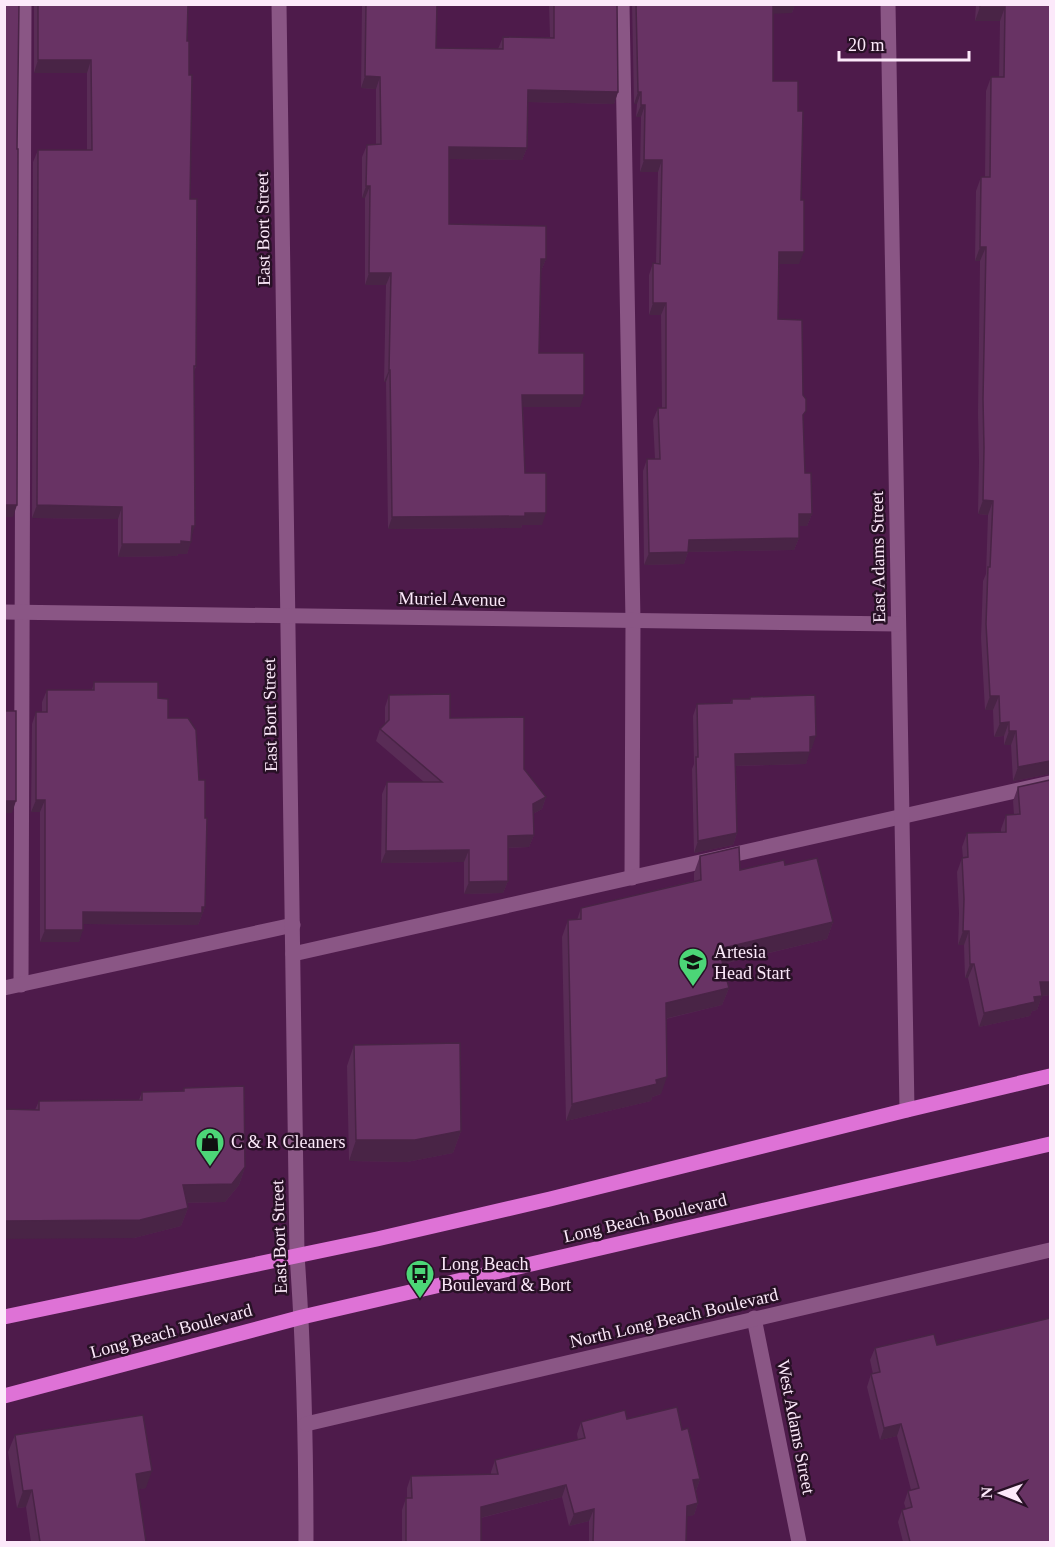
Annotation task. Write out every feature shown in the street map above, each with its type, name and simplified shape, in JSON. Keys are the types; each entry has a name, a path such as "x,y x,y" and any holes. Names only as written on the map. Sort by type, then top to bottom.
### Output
{"main road":[{"path":"4,1317 389,1236 550,1199 1050,1076"},
{"name":"Long Beach Boulevard","path":"4,1396 302,1317 1050,1144"}],"street":[{"path":"21,985 24,4"},
{"name":"East Bort Street","path":"279,4 297,1255 306,1424 306,1542"},
{"path":"622,4 633,621 632,878"},
{"name":"East Adams Street","path":"888,4 906,1110"},
{"name":"Muriel Avenue","path":"4,612 898,624"},
{"path":"293,954 1050,783"},
{"path":"4,988 293,924"},
{"name":"North Long Beach Boulevard","path":"306,1424 1050,1250"},
{"name":"West Adams Street","path":"754,1318 799,1542"}],"building":[{"path":"4,4 19,4 17,505 4,505"},
{"path":"38,4 188,4 187,41 189,41 189,75 192,75 190,199 197,199 196,366 194,366 195,526 192,526 191,542 122,544 122,507 37,505 38,150 92,150 91,60 38,60"},
{"path":"366,4 437,4 436,48 503,49 503,37 554,38 554,4 617,4 618,92 528,90 527,148 449,147 449,224 546,226 546,259 541,259 539,353 584,353 584,395 522,395 525,473 546,473 546,513 525,513 525,516 392,517 389,370 391,273 369,273 370,186 366,186 367,145 381,144 380,77 365,76"},
{"path":"636,4 773,4 773,81 798,81 798,111 803,111 801,200 804,200 804,252 779,252 778,319 802,320 803,395 806,399 806,411 803,415 805,473 811,473 812,514 799,514 799,538 689,540 688,552 649,553 647,459 660,459 658,408 666,408 666,303 653,303 653,263 660,264 662,160 644,160 645,105 641,105 641,92 638,92"},
{"path":"980,4 1050,4 1050,761 1018,767 1016,731 1009,731 1009,722 1000,723 999,696 990,696 986,624 993,501 983,500 986,247 980,247 981,177 990,177 991,77 1004,77 1005,7 980,7"},
{"path":"94,682 158,682 158,698 168,699 168,718 188,718 196,730 199,780 205,780 205,818 207,818 205,907 202,907 202,913 83,912 83,930 45,930 45,800 36,800 36,712 47,712 47,690 94,690"},
{"path":"450,694 450,718 524,717 524,769 546,797 533,804 534,835 508,836 508,881 469,882 469,850 386,851 387,782 442,782 380,729 389,720 389,695"},
{"path":"815,695 816,736 810,737 810,752 735,754 737,833 698,841 697,704 732,703 732,699 750,699 750,697"},
{"path":"4,711 16,711 16,801 4,801"},
{"path":"1050,780 1050,982 1040,982 1042,996 1034,997 1035,1002 984,1013 974,964 970,964 969,931 963,931 962,858 968,857 967,833 1006,832 1006,815 1020,814 1018,787"},
{"path":"739,847 740,870 784,860 785,865 817,858 833,922 719,949 729,988 666,1003 667,1077 656,1080 657,1084 572,1104 568,920 581,919 581,908 701,880 700,856"},
{"path":"460,1043 461,1131 415,1140 356,1140 354,1045"},
{"path":"244,1086 245,1167 232,1184 183,1185 188,1208 140,1220 4,1221 4,1109 39,1110 39,1101 142,1100 142,1092"},
{"path":"1050,1318 1050,1542 910,1542 902,1510 912,1507 908,1491 919,1488 901,1424 884,1428 871,1374 880,1372 875,1348 934,1334 937,1345"},
{"path":"677,1407 682,1430 688,1428 700,1479 693,1480 698,1503 687,1506 686,1542 593,1542 594,1509 574,1514 566,1485 481,1507 481,1542 406,1542 406,1498 412,1498 411,1476 498,1474 495,1460 585,1438 581,1422 625,1410 627,1419"},
{"path":"143,1415 152,1471 136,1474 146,1542 40,1542 32,1490 23,1491 15,1435"}],"place":[{"name":"Artesia Head Start","path":"693,988"},
{"name":"C & R Cleaners","path":"210,1168"},
{"name":"Long Beach Boulevard & Bort","path":"420,1300"}]}
